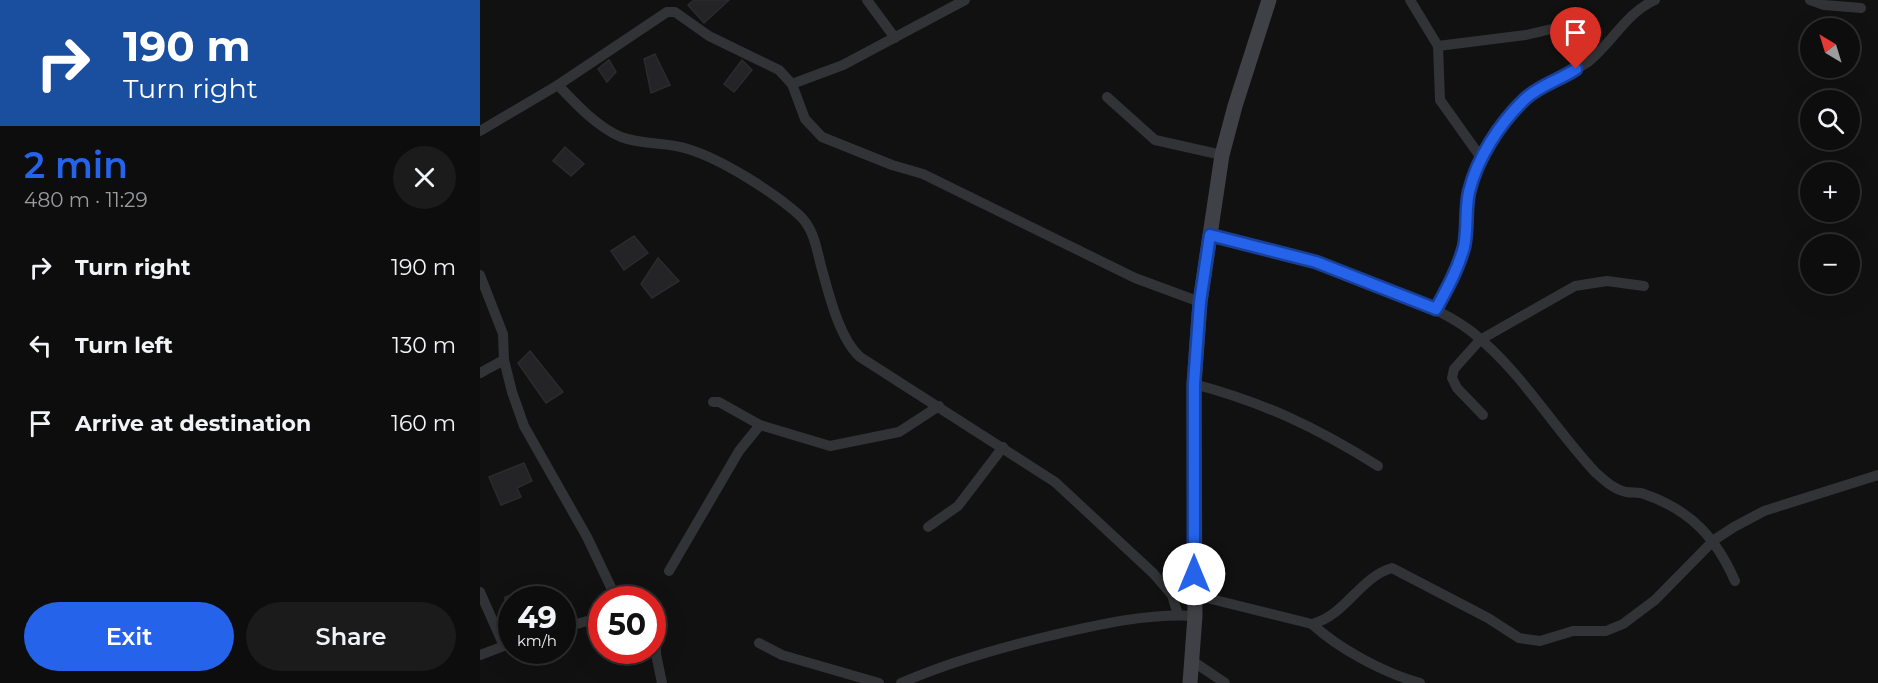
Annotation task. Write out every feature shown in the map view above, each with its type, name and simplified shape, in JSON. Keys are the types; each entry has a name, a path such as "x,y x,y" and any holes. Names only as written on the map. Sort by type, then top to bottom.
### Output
{"main road":[{"path":"1190,683 1195,616 1194,384 1200,302 1222,155 1269,0"}],"street":[{"path":"670,0 675,12 709,36 779,70 792,84 805,119 822,137 892,165 923,174 1135,278 1200,302"},
{"path":"867,0 895,38"},
{"path":"792,84 843,65 965,0"},
{"path":"1410,0 1437,46 1440,100 1482,159"},
{"path":"1436,309 1455,273 1464,246 1469,194 1482,159 1508,117 1527,97 1589,60 1631,16 1655,0"},
{"path":"1810,0 1861,8"},
{"path":"480,131 558,85 667,12 675,12"},
{"path":"1437,46 1526,35 1560,27"},
{"path":"558,85 594,119 622,137 689,149 761,185 797,213 806,222 815,241 826,284 843,334 851,349 1055,482 1084,507 1172,595 1178,615"},
{"path":"1107,97 1155,140 1222,155"},
{"path":"1210,235 1316,262 1436,309 1480,340 1502,360 1574,449 1610,485 1625,492 1643,493 1665,503 1697,523 1714,540 1735,581"},
{"path":"480,275 503,334 504,360 524,426 587,537 610,586"},
{"path":"1483,415 1457,388 1452,378 1454,369 1480,340 1575,286 1607,281 1644,286"},
{"path":"480,373 504,360"},
{"path":"1194,384 1258,403 1293,417 1378,466"},
{"path":"713,402 719,402 760,425 830,446 899,432 939,406"},
{"path":"669,571 740,451 760,425"},
{"path":"928,527 958,506 1002,447"},
{"path":"1195,596 1312,624 1323,621 1339,610 1372,579 1392,568 1488,618 1519,638 1540,641 1573,631 1595,633 1623,624 1655,600 1714,540 1734,526 1764,511 1824,494 1878,475"},
{"path":"480,592 498,626"},
{"path":"904,682 985,652 1128,620 1178,615 1195,616"},
{"path":"1312,624 1328,639 1401,678 1420,683"},
{"path":"759,643 782,655 879,683"},
{"path":"480,655 498,649"},
{"path":"1191,660 1225,683"},
{"path":"658,664 662,683"}],"building":[{"path":"694,0 729,0 704,23 688,5"},
{"path":"655,54 670,85 651,93 644,59"},
{"path":"609,60 616,72 607,82 598,69"},
{"path":"742,60 752,70 734,92 724,84"},
{"path":"565,147 584,164 571,176 553,161"},
{"path":"634,236 648,253 624,270 611,251"},
{"path":"658,258 679,281 652,298 641,284"},
{"path":"530,351 563,392 546,403 518,363"},
{"path":"524,463 532,481 517,488 521,497 501,505 489,477"}],"route":[{"path":"1194,574 1194,384 1200,302 1210,235 1273,249 1316,262 1436,309 1455,273 1464,246 1469,194 1475,173 1490,144 1508,117 1527,97 1544,85 1576,69"}]}
